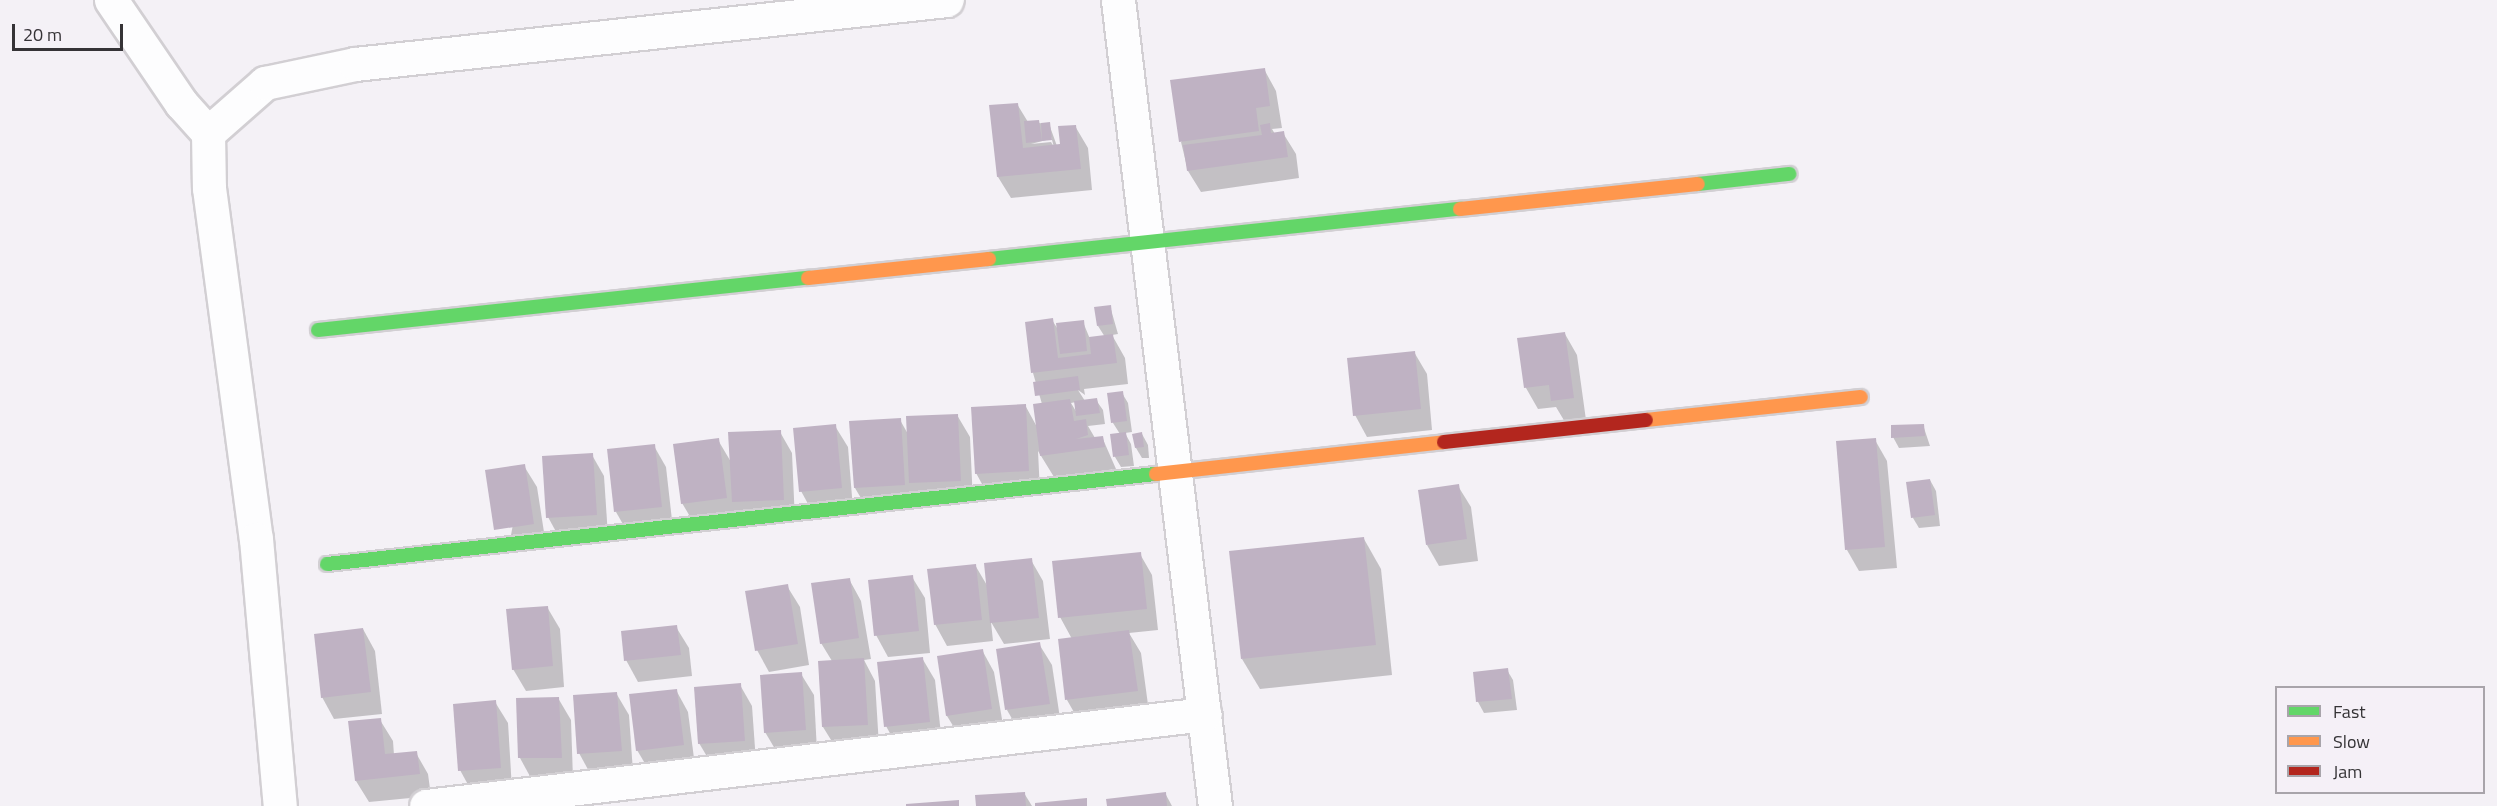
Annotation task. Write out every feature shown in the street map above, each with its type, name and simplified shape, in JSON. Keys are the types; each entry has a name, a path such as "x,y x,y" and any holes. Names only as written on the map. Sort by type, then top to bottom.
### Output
{"street":[{"path":"111,0 181,103 208,133 209,188 256,538 280,806"},
{"path":"208,133 265,83 355,64 948,0"},
{"path":"1118,0 1215,806"},
{"path":"318,330 1789,174"},
{"path":"327,564 1861,397"},
{"path":"426,806 1205,714"}],"building":[{"path":"1265,68 1270,106 1256,108 1259,131 1179,142 1170,80"},
{"path":"1018,103 1023,148 1060,144 1058,126 1076,125 1081,169 997,177 989,105"},
{"path":"1039,120 1042,141 1026,143 1024,121"},
{"path":"1050,122 1052,140 1042,141 1041,123"},
{"path":"1270,123 1271,133 1284,131 1288,157 1187,171 1183,145 1262,135 1260,125"},
{"path":"1111,305 1113,324 1097,326 1094,307"},
{"path":"1053,318 1058,358 1091,354 1089,337 1113,334 1117,363 1031,373 1025,322"},
{"path":"1084,320 1087,351 1060,354 1056,323"},
{"path":"1565,332 1574,398 1551,401 1549,385 1524,388 1517,338"},
{"path":"1415,351 1421,409 1353,416 1347,358"},
{"path":"1078,376 1080,390 1035,396 1033,382"},
{"path":"1123,391 1127,421 1111,423 1107,393"},
{"path":"1097,398 1100,413 1076,416 1074,401"},
{"path":"1070,399 1074,421 1086,419 1088,435 1076,439 1103,436 1105,447 1040,456 1033,404"},
{"path":"1026,404 1029,471 975,474 971,407"},
{"path":"958,414 961,481 909,483 906,416"},
{"path":"901,418 905,485 854,488 849,421"},
{"path":"836,424 842,488 799,492 793,428"},
{"path":"1924,424 1925,436 1891,438 1891,425"},
{"path":"781,430 784,500 732,502 728,432"},
{"path":"1126,432 1129,455 1113,457 1110,434"},
{"path":"1142,432 1144,447 1135,448 1132,434"},
{"path":"719,438 727,498 681,504 673,444"},
{"path":"1876,438 1885,547 1845,550 1836,441"},
{"path":"655,444 662,507 614,512 607,449"},
{"path":"593,453 597,515 546,518 542,456"},
{"path":"525,464 534,524 494,530 485,470"},
{"path":"1930,479 1935,515 1911,518 1906,482"},
{"path":"1459,484 1467,539 1426,545 1418,490"},
{"path":"1364,537 1376,645 1241,659 1229,551"},
{"path":"1141,552 1147,609 1058,618 1052,561"},
{"path":"1032,558 1039,618 990,623 984,563"},
{"path":"976,564 982,620 934,625 927,569"},
{"path":"913,575 919,631 874,636 868,580"},
{"path":"850,578 859,638 820,644 811,583"},
{"path":"788,584 798,644 755,651 745,591"},
{"path":"548,606 553,666 512,670 506,609"},
{"path":"677,625 681,655 624,661 621,631"},
{"path":"363,628 371,692 321,698 314,634"},
{"path":"1129,630 1138,691 1065,700 1058,639"},
{"path":"1040,642 1050,704 1005,710 996,649"},
{"path":"983,649 992,709 946,716 937,656"},
{"path":"923,657 930,722 884,727 877,662"},
{"path":"864,658 868,725 822,727 818,661"},
{"path":"1508,668 1512,699 1476,702 1473,672"},
{"path":"802,672 806,730 764,733 760,675"},
{"path":"741,683 745,741 698,744 694,687"},
{"path":"677,689 684,745 636,751 629,694"},
{"path":"617,692 622,751 577,754 573,695"},
{"path":"559,697 562,758 518,758 516,698"},
{"path":"496,700 501,768 458,771 453,704"},
{"path":"381,718 385,754 417,751 420,774 355,781 348,721"},
{"path":"1025,792 1026,806 976,806 975,795"},
{"path":"1166,792 1167,806 1107,806 1106,799"},
{"path":"1087,798 1087,806 1035,806 1035,803"},
{"path":"959,800 959,806 906,806 906,804"}],"traffic: fast":[{"path":"1698,184 1789,174"},
{"path":"989,259 1460,209"},
{"path":"318,330 808,278"},
{"path":"327,564 1156,474"}],"traffic: slow":[{"path":"1460,209 1698,184"},
{"path":"808,278 989,259"},
{"path":"1646,420 1861,397"},
{"path":"1156,474 1444,442"}],"traffic: jam":[{"path":"1444,442 1646,420"}]}
